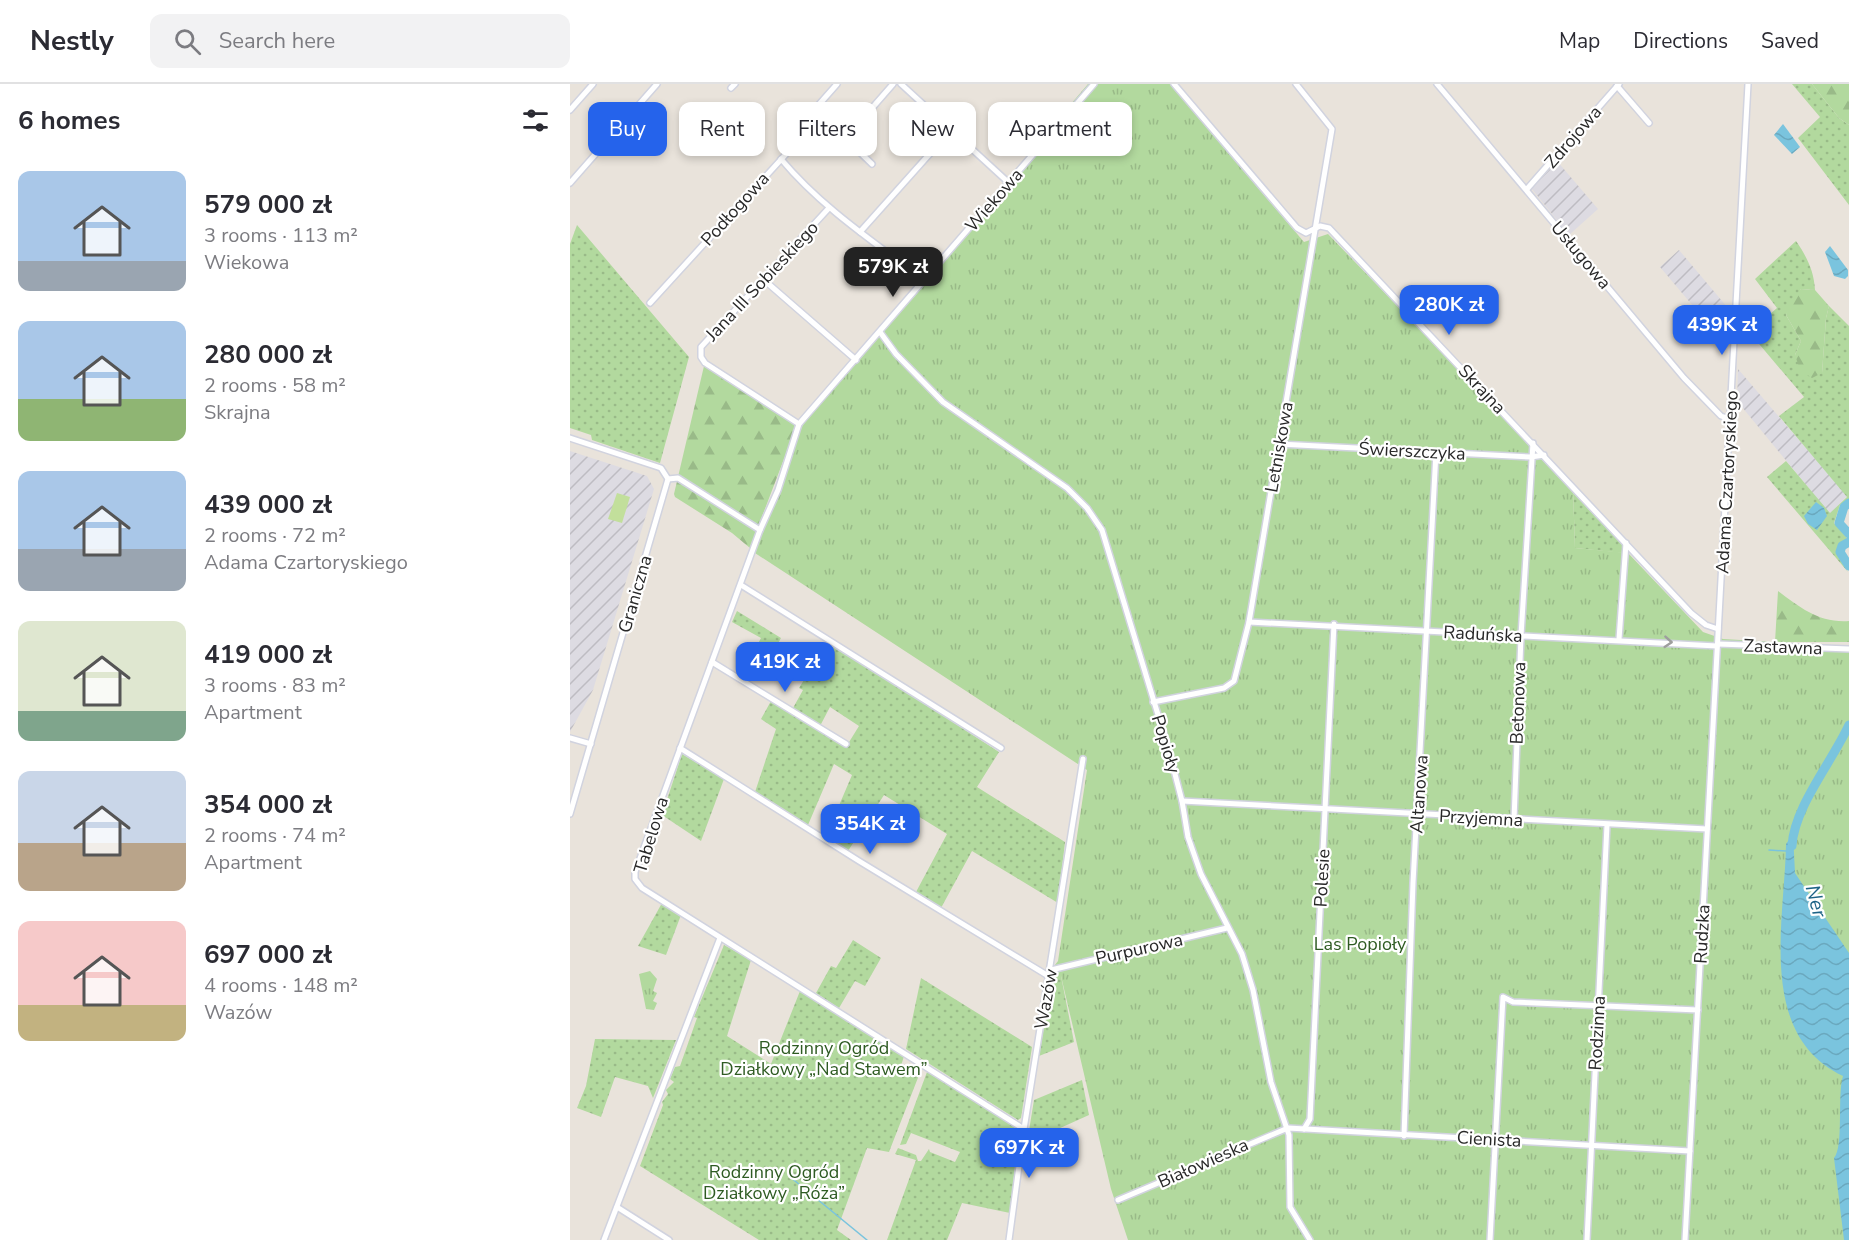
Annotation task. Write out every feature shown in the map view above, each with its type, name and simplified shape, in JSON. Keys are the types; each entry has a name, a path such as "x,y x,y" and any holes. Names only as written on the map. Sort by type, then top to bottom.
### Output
{"street":[{"path":"570,110 593,84"},
{"path":"570,183 657,84"},
{"name":"Podłogowa","path":"821,102 837,84"},
{"path":"877,102 893,84"},
{"path":"901,84 921,102"},
{"name":"Wiekowa","path":"799,424 1094,84"},
{"name":"Skrajna","path":"1174,84 1297,228 1306,233 1320,226 1329,228 1699,620 1719,629"},
{"name":"Letniskowa","path":"1153,702 1224,688 1234,681 1249,622 1332,129 1296,84"},
{"name":"Usługowa","path":"1437,84 1684,378 1721,416 1730,419"},
{"name":"Adama Czartoryskiego","path":"1719,629 1748,84"},
{"path":"1618,85 1649,123"},
{"name":"Zdrojowa","path":"1527,189 1618,85"},
{"path":"976,153 1009,183"},
{"name":"Podłogowa","path":"650,303 784,156"},
{"path":"863,156 872,164"},
{"path":"860,232 928,156"},
{"path":"781,159 799,180 829,208 924,280"},
{"name":"Jana III Sobieskiego","path":"799,424 705,363 701,357 701,347 829,208"},
{"path":"764,280 856,360"},
{"name":"Popioły","path":"880,332 896,354 944,402 1067,488 1097,520 1115,568 1182,801 1188,837 1201,874 1242,954 1253,990 1271,1082 1288,1128 1289,1201 1293,1216 1310,1240"},
{"name":"Tabelowa","path":"720,938 642,888 635,879 637,868 760,530 778,490 799,424"},
{"path":"570,438 661,468 668,478 678,478 760,530"},
{"name":"Betonowa","path":"1514,820 1521,636 1533,443"},
{"name":"Świerszczyka","path":"1279,444 1531,457 1544,454"},
{"name":"Altanowa","path":"1404,1136 1417,814 1436,452"},
{"name":"Graniczna","path":"570,814 668,478"},
{"path":"1619,639 1626,543"},
{"path":"741,585 1001,748"},
{"name":"Raduńska","path":"1249,622 1334,624 1426,631 1718,645"},
{"name":"Polesie","path":"1304,1129 1310,1119 1334,624"},
{"name":"Rudzka","path":"1685,1240 1719,629"},
{"name":"Zastawna","path":"1718,645 1849,649"},
{"path":"712,662 846,744"},
{"path":"570,738 591,744"},
{"path":"680,748 859,861 1050,977"},
{"name":"Wazów","path":"1009,1240 1024,1129 1083,759"},
{"name":"Przyjemna","path":"1182,801 1707,829"},
{"name":"Rodzinna","path":"1587,1240 1607,825"},
{"name":"Purpurowa","path":"1051,970 1227,928"},
{"path":"604,1240 720,938 1024,1129"},
{"path":"1490,1240 1503,997 1513,1002 1698,1010"},
{"name":"Cienista","path":"1288,1128 1690,1151"},
{"name":"Białowieska","path":"1118,1200 1288,1128"},
{"path":"617,1207 669,1240"}],"shaded area":[{"path":"1557,161 1598,209 1569,235 1532,189"},
{"path":"1679,250 1728,308 1726,345 1660,267"},
{"path":"1738,369 1847,496 1830,514 1737,401"},
{"path":"570,451 647,476 654,489 593,690 570,732"}],"green space":[{"name":"Las Popioły","path":"1088,84 1170,84 1304,242 1328,234 1573,488 1575,548 1628,553 1703,632 1723,639 1849,646 1849,1240 1128,1240 1111,1189 1061,976 1051,970 1058,961 1087,770 755,553 797,426 1027,156 1132,156 1132,102 1073,102"},
{"path":"1792,84 1812,84 1839,118 1849,125 1849,205 1798,138 1820,117"},
{"path":"1812,84 1849,84 1849,125 1839,118"},
{"path":"577,225 689,357 660,463 592,440 591,435 570,428 570,244"},
{"path":"1796,241 1809,264 1815,290 1801,289 1786,315 1801,341 1795,355 1822,373 1829,306 1849,326 1849,499 1840,505 1834,523 1847,538 1838,546 1836,553 1848,572 1767,477 1786,461 1830,513 1847,497 1779,416 1804,397 1749,332 1777,308 1755,279"},
{"path":"1801,289 1815,290 1829,306 1822,373 1812,378 1800,370 1795,355 1801,341 1786,315 1792,299"},
{"path":"704,366 797,425 750,548 732,533 675,497 674,494"},
{"path":"1573,488 1624,544 1623,553 1575,548"},
{"path":"617,493 630,497 622,523 608,519"},
{"path":"1778,591 1819,617 1849,621 1849,642 1775,642"},
{"path":"737,611 781,638 776,647 789,655 777,674 764,667 766,663 752,655 761,638 732,622"},
{"path":"828,641 999,752 977,787 1065,842 1058,903 972,851 941,908 916,892 947,834 884,795 848,851 826,836 852,775 834,764 808,825 755,792 776,729 761,719 771,701 846,747 859,726 830,707 820,726 793,708 803,690 799,688"},
{"path":"682,754 724,779 701,841 662,815"},
{"path":"662,903 681,915 666,955 638,946"},
{"path":"853,940 881,958 865,986 855,981 839,1008 816,993 831,966 836,968"},
{"path":"724,945 751,960 727,1036 771,1064 800,991 904,1056 901,1066 921,1070 889,1152 867,1148 837,1230 851,1240 759,1240 640,1166 663,1105 662,1102 668,1094 666,1090 674,1082 670,1079 675,1067 680,1066 697,1018 694,1017"},
{"path":"650,971 657,979 653,991 657,993 653,1001 657,1003 654,1010 646,1009 639,974"},
{"path":"1060,971 1074,1042 1039,1056 1053,975"},
{"path":"921,978 1032,1047 1021,1118 1018,1120 906,1049"},
{"path":"595,1039 676,1040 653,1098 648,1086 615,1077 601,1117 577,1108 586,1086"},
{"path":"927,1072 1019,1129 1010,1213 962,1203 947,1240 887,1240 916,1160 895,1154 898,1148 916,1155 918,1161 921,1161 929,1149 930,1152 955,1162 960,1152 911,1133 906,1144 900,1145"},
{"path":"1082,1080 1089,1115 1027,1143 1034,1100"}],"water":[{"path":"1783,124 1800,147 1792,154 1774,135"},
{"path":"1830,246 1848,270 1848,276 1845,279 1834,276 1825,252"},
{"path":"1816,502 1824,508 1827,516 1817,530 1808,524 1804,516"},
{"path":"1793,834 1795,873 1849,953 1849,1240 1844,1240 1834,1158 1839,1143 1840,1095 1843,1076 1816,1057 1797,1033 1786,1005 1781,940 1786,844"}],"waterway":[{"name":"Ner","path":"1849,503 1844,507 1839,523 1849,534"},
{"name":"Ner","path":"1849,542 1842,546 1840,552 1849,566"},
{"name":"Ner","path":"1792,846 1794,831 1806,800 1849,725"},
{"path":"1769,850 1786,851"},
{"path":"789,1176 867,1240"}],"park label":[{"name":"Rodzinny Ogród Działkowy „Nad Stawem”","path":"824,1058"},
{"name":"Rodzinny Ogród Działkowy „Róża”","path":"774,1182"}]}
